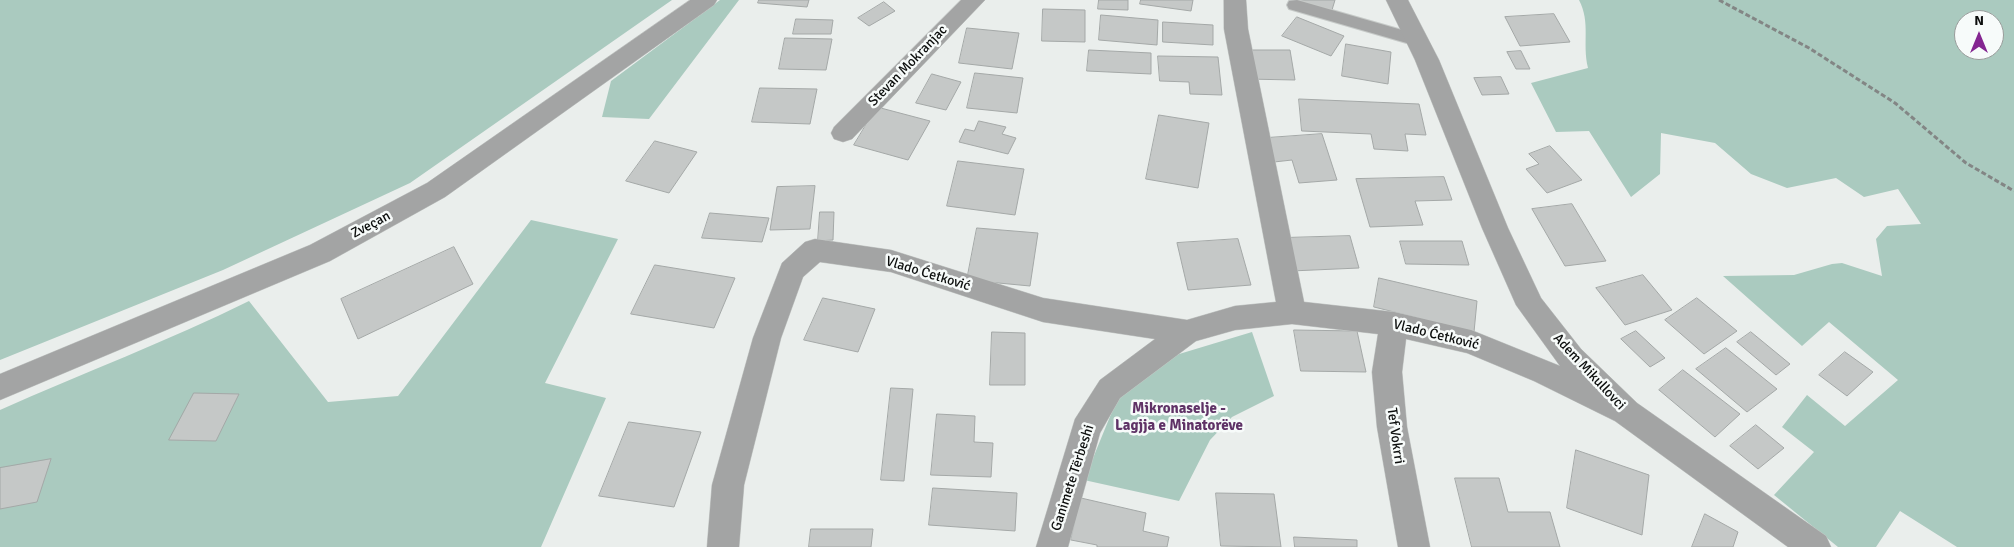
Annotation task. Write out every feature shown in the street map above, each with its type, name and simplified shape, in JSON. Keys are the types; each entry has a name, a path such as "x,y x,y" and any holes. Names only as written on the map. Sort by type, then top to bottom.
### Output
{"street":[{"name":"Zveçan","path":"0,387 320,253 436,190 706,0"},
{"name":"Stevan Mokranjac","path":"843,133 974,0"},
{"path":"1234,0 1236,29 1292,312"},
{"name":"Adem Mikullovci","path":"1397,0 1417,40 1495,228 1530,305 1571,358 1626,412 1815,547"},
{"name":"Vlado Ćetković","path":"723,547 728,485 767,338 792,271 814,250 891,261 1043,310 1187,332 1235,318 1292,312 1394,324 1471,342 1544,372 1626,412"},
{"name":"Tef Vokrri","path":"1394,324 1387,372 1392,428 1414,547"},
{"name":"Ganimete Tërbeshi","path":"1052,547 1086,429 1110,389 1187,332"}],"lane":[{"path":"1295,5 1417,40"}],"path":[{"path":"1719,0 1809,48 1895,104 1966,163 2014,191"}],"green space":[{"path":"0,0 672,0 410,183 223,270 0,360"},
{"path":"720,0 739,0 649,119 602,117 611,81"},
{"path":"1579,0 2014,0 2014,547 1957,547 1900,511 1876,547 1838,547 1774,495 1814,452 1782,427 1807,395 1845,426 1898,380 1829,322 1802,346 1723,276 1794,275 1842,263 1882,276 1876,239 1887,226 1921,224 1898,189 1864,197 1836,178 1787,188 1751,174 1715,143 1661,133 1660,174 1631,197 1589,131 1556,132 1531,83 1588,68 1585,17"},
{"path":"531,220 618,239 545,383 606,398 541,547 0,547 0,410 188,330 249,301 328,402 398,396"},
{"path":"1252,332 1274,396 1232,417 1210,440 1179,501 1084,480 1118,397 1156,361"}],"building":[{"path":"759,0 809,0 807,7 758,3"},
{"path":"1099,0 1128,0 1128,10 1098,9"},
{"path":"1141,0 1193,0 1191,11 1140,4"},
{"path":"1292,0 1335,0 1332,10"},
{"path":"884,2 895,11 869,26 858,18"},
{"path":"1043,9 1085,10 1085,42 1042,41"},
{"path":"1554,14 1570,42 1520,46 1505,17"},
{"path":"1101,15 1158,20 1157,45 1099,40"},
{"path":"1297,17 1344,36 1331,56 1282,36"},
{"path":"796,19 833,20 831,34 793,34"},
{"path":"1163,22 1213,25 1213,45 1163,42"},
{"path":"967,28 1019,33 1012,69 959,63"},
{"path":"785,38 832,39 826,70 779,69"},
{"path":"1346,44 1391,52 1388,84 1342,76"},
{"path":"1089,50 1151,53 1151,74 1087,71"},
{"path":"1241,50 1290,50 1295,80 1246,79"},
{"path":"1521,51 1530,69 1516,69 1507,52"},
{"path":"1158,56 1218,57 1222,95 1190,94 1189,82 1160,81"},
{"path":"975,73 1023,78 1017,113 967,108"},
{"path":"932,74 961,82 946,110 916,103"},
{"path":"1501,77 1509,94 1482,95 1474,78"},
{"path":"760,88 817,89 810,124 752,122"},
{"path":"1299,99 1419,104 1426,135 1405,134 1408,151 1374,149 1371,134 1302,131"},
{"path":"877,107 930,121 908,160 854,145"},
{"path":"1159,115 1209,123 1198,188 1146,179"},
{"path":"979,121 1006,127 1002,134 1016,138 1008,154 959,142 965,129 974,131"},
{"path":"1322,134 1337,180 1299,183 1292,160 1274,162 1267,138"},
{"path":"655,141 697,152 669,193 626,181"},
{"path":"1550,146 1582,180 1547,193 1526,169 1539,164 1529,154"},
{"path":"958,161 1024,169 1015,215 947,206"},
{"path":"1444,177 1452,200 1415,201 1423,225 1370,227 1356,179"},
{"path":"815,186 810,229 770,230 777,187"},
{"path":"1572,204 1606,261 1565,266 1532,209"},
{"path":"820,212 834,212 833,240 818,241"},
{"path":"710,213 769,218 762,242 702,238"},
{"path":"977,228 1038,233 1030,286 967,280"},
{"path":"1350,236 1359,268 1291,271 1283,238"},
{"path":"1238,239 1251,285 1188,290 1177,243"},
{"path":"1400,241 1462,241 1469,265 1406,264"},
{"path":"454,247 473,284 358,339 341,299"},
{"path":"655,265 735,278 714,328 631,314"},
{"path":"1643,275 1672,310 1625,325 1596,288"},
{"path":"1379,278 1477,301 1474,332 1374,307"},
{"path":"823,298 875,309 858,352 804,340"},
{"path":"1697,298 1737,331 1704,354 1665,320"},
{"path":"1294,330 1357,331 1366,372 1301,371"},
{"path":"1636,331 1665,358 1650,367 1621,339"},
{"path":"992,332 1025,333 1025,385 990,385"},
{"path":"1751,332 1790,364 1776,375 1737,342"},
{"path":"1726,348 1777,389 1747,412 1696,369"},
{"path":"1845,352 1873,372 1847,396 1819,375"},
{"path":"1683,370 1740,414 1715,437 1659,390"},
{"path":"891,388 913,389 904,481 881,480"},
{"path":"194,393 239,394 216,441 169,440"},
{"path":"937,414 975,416 974,442 993,443 991,477 931,475"},
{"path":"629,422 701,432 674,507 599,496"},
{"path":"1756,425 1784,448 1758,469 1730,446"},
{"path":"1576,450 1649,475 1642,535 1567,508"},
{"path":"51,459 37,502 0,509 0,468"},
{"path":"1455,478 1499,478 1508,512 1550,512 1560,547 1472,547"},
{"path":"933,488 1017,493 1015,531 929,525"},
{"path":"1216,493 1274,494 1281,547 1221,546"},
{"path":"1081,498 1146,513 1143,531 1169,537 1167,547 1097,547 1097,545 1071,540"},
{"path":"1705,514 1738,532 1733,547 1692,547"},
{"path":"811,529 873,529 871,547 809,547"},
{"path":"1294,537 1357,540 1357,547 1295,547"}],"district":[{"name":"Mikronaselje - Lagjja e Minatorëve","path":"1179,418"}]}
